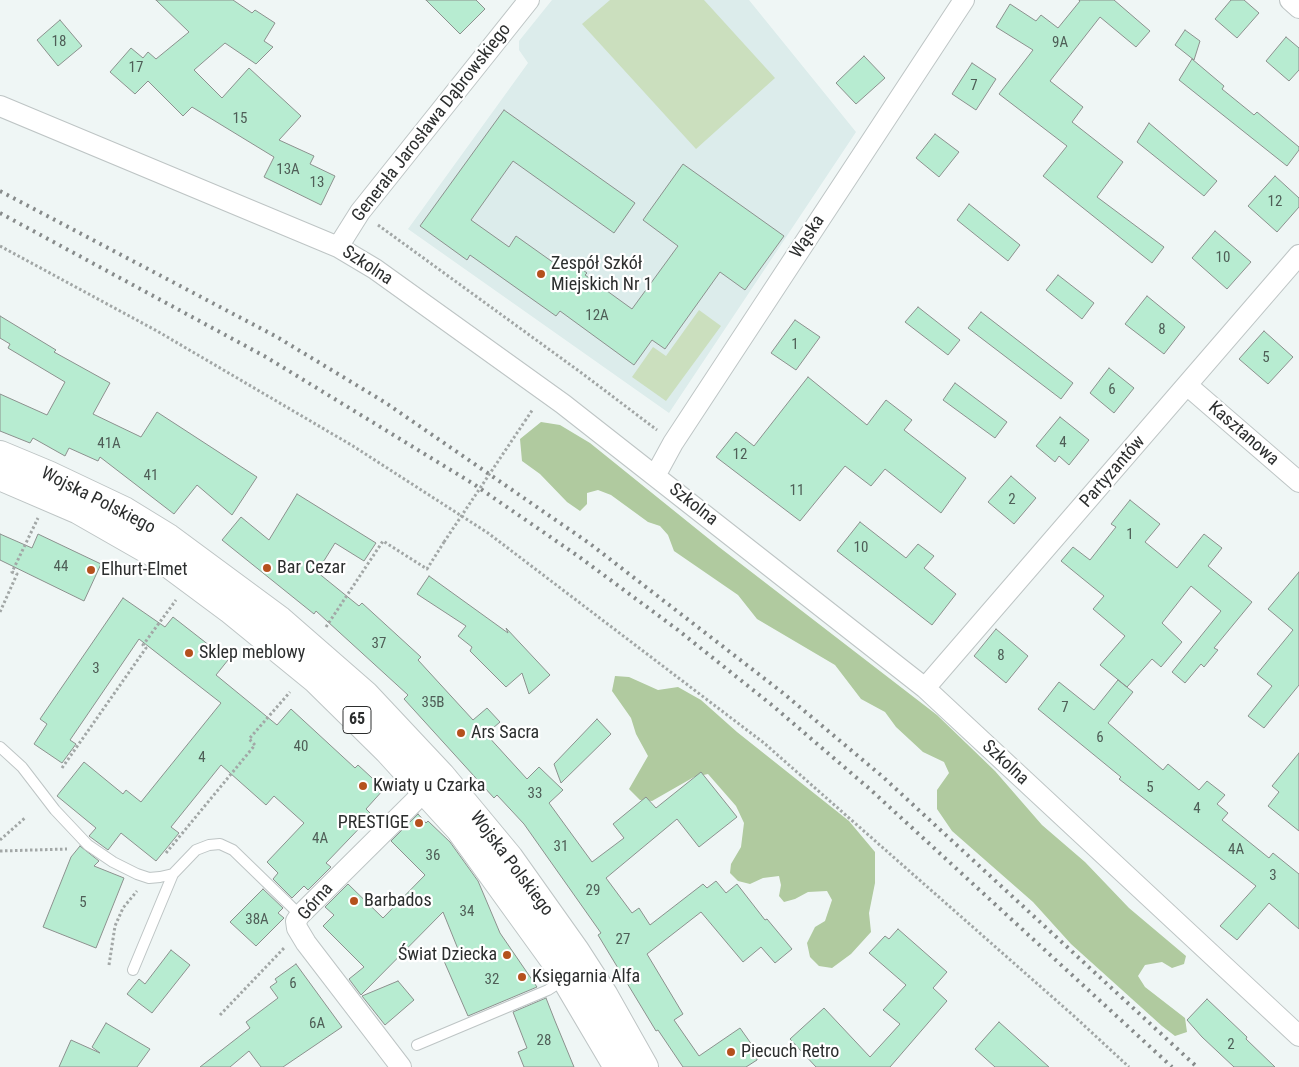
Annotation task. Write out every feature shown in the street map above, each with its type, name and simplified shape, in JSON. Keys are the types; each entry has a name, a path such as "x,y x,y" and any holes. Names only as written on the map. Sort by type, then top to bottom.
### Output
{"main road":[{"name":"Wojska Polskiego","path":"0,455 48,474 124,511 208,566 280,620 331,663 397,728 433,783"},
{"name":"Wojska Polskiego","path":"0,476 78,510 156,554 238,615 316,680 433,783 509,858 576,972 644,1067"},
{"name":"Wojska Polskiego","path":"576,972 618,1067"}],"street":[{"name":"Generała Jarosława Dąbrowskiego","path":"338,246 360,212 529,0"},
{"name":"Wąska","path":"655,476 683,428 964,0"},
{"path":"1290,0 1299,8"},
{"name":"Szkolna","path":"0,106 338,246 375,269 532,382 655,476 924,688 1299,1036"},
{"name":"Partyzantów","path":"924,688 1188,386 1299,255"},
{"name":"Kasztanowa","path":"1188,386 1299,482"},
{"name":"Górna","path":"401,1067 299,923 433,783"}],"lane":[{"path":"0,747 22,767 55,810 88,845 113,862 137,874 149,878 173,874"},
{"path":"133,970 173,874 196,850 209,844 220,844 233,850 299,923"},
{"path":"417,1045 548,990 576,972"}],"path":[{"path":"0,246 157,331 327,431 488,533 764,743 1068,1010 1129,1067"},
{"path":"324,631 383,541 427,569 534,406"},
{"path":"0,612 17,574 12,572 40,516"},
{"path":"62,768 146,648 143,645 180,594"},
{"path":"165,855 255,745 249,740 294,687"},
{"path":"0,840 26,817"},
{"path":"0,850 77,848 88,845"},
{"path":"109,965 115,926 123,908 149,878"},
{"path":"220,1015 299,923"}],"shaded area":[{"path":"552,0 749,0 856,132 669,413 408,229 528,63 519,50 519,41"}],"green space":[{"path":"610,0 704,0 775,78 696,149 582,24"},
{"path":"699,310 721,326 666,401 632,377 653,347 666,356"},
{"path":"541,422 560,425 590,443 719,547 937,715 995,771 1042,825 1085,862 1129,908 1186,956 1184,964 1172,968 1162,962 1145,965 1138,976 1145,987 1185,1018 1187,1032 1175,1036 1162,1026 1071,944 1033,902 952,831 937,809 937,790 949,773 944,762 923,752 896,727 885,712 861,699 835,665 757,619 738,595 674,551 668,535 660,526 648,522 611,495 598,490 587,493 587,504 580,511 567,502 540,474 522,461 520,439"},
{"path":"615,676 629,677 658,690 678,687 701,700 737,732 849,821 875,852 875,883 869,913 871,932 851,954 832,968 819,966 810,957 807,943 815,927 825,921 832,900 827,891 808,892 784,902 779,896 781,885 779,876 763,878 750,884 738,881 730,873 731,864 741,847 744,823 736,806 708,774 694,777 652,801 640,800 629,789 648,756 636,734 631,718 612,691"}],"building":[{"path":"156,0 233,0 252,13 255,10 275,23 264,41 273,47 256,64 225,43 194,70 222,98 249,68 301,116 279,140 314,156 310,164 335,176 321,205 264,177 274,157 192,107 183,116 148,81 135,94 110,72 131,48 143,58 148,52 156,59 189,32"},
{"path":"426,0 476,0 485,9 460,34"},
{"path":"1079,0 1114,0 1150,31 1136,47 1100,17 1050,81 1083,107 1072,122 1123,162 1097,197 1164,247 1152,263 1043,176 1067,146 999,94 1033,50 996,27 1010,4 1036,21 1041,15 1058,28"},
{"path":"1231,0 1244,0 1259,13 1237,38 1215,19"},
{"path":"60,20 82,46 58,66 37,40"},
{"path":"1185,30 1200,41 1194,60 1175,45"},
{"path":"1286,37 1299,48 1299,70 1289,81 1266,61"},
{"path":"864,56 885,78 856,104 836,83"},
{"path":"1192,59 1224,86 1222,89 1254,115 1257,112 1299,147 1299,150 1287,166 1179,80"},
{"path":"972,63 996,79 976,110 952,94"},
{"path":"504,110 635,203 614,233 513,161 471,220 509,247 516,236 561,268 568,259 587,273 585,275 632,309 678,246 643,220 683,164 784,236 745,290 720,272 665,349 652,340 634,365 560,311 556,316 470,255 467,260 420,226"},
{"path":"1149,123 1217,181 1204,196 1137,142"},
{"path":"935,134 959,152 939,177 916,158"},
{"path":"1275,176 1299,198 1299,207 1277,232 1248,206"},
{"path":"969,204 1020,245 1008,261 957,220"},
{"path":"1215,231 1251,262 1227,289 1192,258"},
{"path":"1058,275 1094,303 1082,319 1046,290"},
{"path":"1147,296 1185,327 1164,354 1125,324"},
{"path":"918,307 960,340 948,355 905,322"},
{"path":"981,312 1073,383 1061,399 968,328"},
{"path":"0,316 56,350 54,352 110,383 93,414 141,437 157,412 257,477 232,515 197,485 174,514 100,457 98,461 69,448 65,456 33,438 30,443 0,431 0,394 47,415 65,382 8,348 10,344 0,338"},
{"path":"795,320 820,337 796,370 771,353"},
{"path":"1264,331 1293,357 1268,384 1239,359"},
{"path":"1109,368 1134,388 1114,413 1090,393"},
{"path":"808,377 867,425 886,400 912,420 904,430 966,478 941,513 885,469 871,486 845,466 800,521 716,457 736,432 754,446"},
{"path":"955,383 1007,422 995,438 943,400"},
{"path":"1060,417 1089,440 1069,465 1059,456 1055,462 1036,446"},
{"path":"1011,476 1036,498 1014,524 988,502"},
{"path":"297,494 376,543 364,561 335,543 317,572 359,606 362,603 421,657 418,660 473,720 487,708 500,722 486,734 527,779 539,767 563,790 549,803 592,862 624,838 613,824 646,797 656,808 701,772 737,817 699,847 677,819 606,878 632,913 639,908 650,925 703,884 707,888 716,881 726,893 737,884 765,920 767,919 792,949 775,963 761,947 743,962 701,912 647,954 683,1014 674,1020 699,1056 740,1028 757,1052 757,1060 746,1067 683,1067 658,1030 656,1031 598,935 601,933 524,824 497,795 494,798 404,699 408,695 316,611 314,614 222,540 241,517 269,540"},
{"path":"1130,500 1160,524 1145,542 1177,568 1204,534 1222,548 1208,566 1252,602 1214,648 1218,650 1204,667 1201,664 1185,683 1172,672 1221,611 1191,586 1162,623 1182,642 1161,667 1152,659 1127,687 1100,665 1125,636 1093,609 1104,596 1061,561 1073,547 1090,560 1116,527 1111,524"},
{"path":"860,522 906,558 918,544 934,556 924,568 956,594 932,625 837,551"},
{"path":"0,534 32,548 38,534 101,564 84,601 0,560"},
{"path":"1299,572 1299,685 1264,728 1248,716 1272,686 1257,674 1293,630 1268,609"},
{"path":"429,576 508,633 506,628 550,675 529,694 522,673 506,687 470,651 472,647 458,636 466,626 417,594"},
{"path":"123,598 165,627 173,617 228,660 216,675 277,725 291,709 355,768 358,765 384,789 366,809 372,815 326,863 331,867 308,890 304,886 292,898 273,879 278,873 267,862 304,823 274,796 266,805 221,765 171,827 179,833 156,861 121,833 108,850 89,836 96,828 57,796 84,762 123,794 126,790 141,802 221,703 139,639 70,740 76,744 62,763 34,744 47,724 40,719"},
{"path":"996,629 1028,656 1006,683 974,656"},
{"path":"1118,680 1133,692 1108,723 1163,770 1168,764 1199,790 1207,781 1225,795 1217,804 1228,813 1222,820 1269,858 1273,853 1299,874 1299,929 1269,903 1237,940 1220,926 1256,886 1119,779 1121,777 1038,709 1059,682 1094,710"},
{"path":"597,719 611,734 561,783 554,764"},
{"path":"1299,753 1299,831 1268,806 1279,792 1272,786"},
{"path":"418,814 426,823 428,821 450,842 478,881 500,933 537,987 468,1016 444,961 460,954 443,912 361,995 349,979 364,967 323,926 334,915 325,907 348,884 383,918 425,875 391,841"},
{"path":"80,846 99,861 94,866 124,878 96,948 43,927 71,857"},
{"path":"263,889 283,908 278,913 284,918 256,946 230,922"},
{"path":"898,929 947,972 933,988 947,1001 890,1067 816,1067 790,1039 824,1008 870,1057 900,1024 883,1010 906,985 869,953 885,936 889,939"},
{"path":"171,950 190,965 152,1013 127,994 139,979 145,984"},
{"path":"296,964 342,1027 283,1067 261,1067 249,1051 230,1067 200,1067 250,1028 246,1022 278,998 270,987 277,982 275,979"},
{"path":"398,981 414,1000 385,1025 362,996"},
{"path":"546,998 574,1067 524,1067 518,1052 527,1048 513,1012"},
{"path":"1207,999 1275,1067 1234,1067 1202,1037 1187,1020"},
{"path":"999,1022 1049,1067 995,1067 975,1049"},
{"path":"106,1023 150,1049 137,1067 59,1067 71,1040 100,1053 92,1047"}],"railway":[{"path":"0,191 277,337 386,403 589,543 783,693 883,777 1197,1067"},
{"path":"0,213 266,357 472,483 578,556 678,630 773,706 872,791 1172,1067"}],"place":[{"name":"Zespół Szkół Miejskich Nr 1","path":"541,274"},
{"name":"Bar Cezar","path":"267,568"},
{"name":"Elhurt-Elmet","path":"91,570"},
{"name":"Sklep meblowy","path":"189,653"},
{"name":"Ars Sacra","path":"461,733"},
{"name":"Kwiaty u Czarka","path":"363,786"},
{"name":"PRESTIGE","path":"419,823"},
{"name":"Barbados","path":"354,901"},
{"name":"Świat Dziecka","path":"507,955"},
{"name":"Księgarnia Alfa","path":"522,977"},
{"name":"Piecuch Retro","path":"731,1052"}]}
